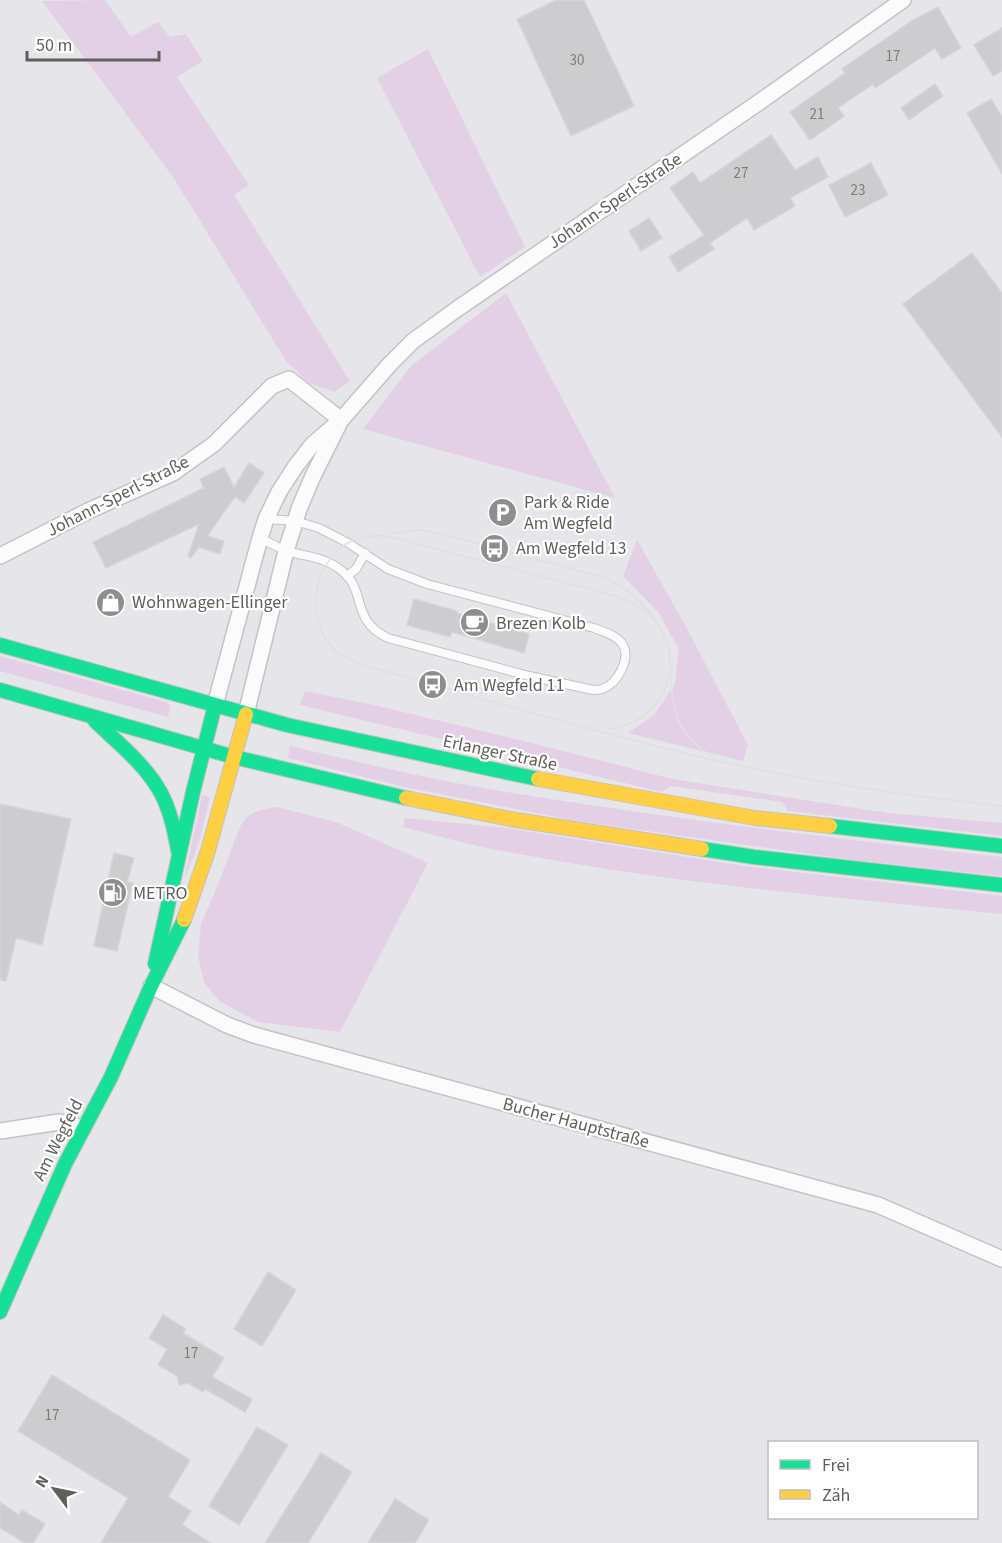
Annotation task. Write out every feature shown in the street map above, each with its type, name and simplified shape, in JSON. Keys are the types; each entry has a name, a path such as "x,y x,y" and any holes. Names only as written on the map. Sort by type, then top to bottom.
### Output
{"main road":[{"name":"Erlanger Straße","path":"0,645 286,725 645,800 755,818 1002,846"},
{"path":"0,690 234,756 398,796 510,819 754,857 1002,885"},
{"name":"Am Wegfeld","path":"151,986 215,705"},
{"name":"Johann-Sperl-Straße","path":"234,756 246,714"},
{"path":"92,717 149,775 161,793 172,822 179,855"},
{"name":"Am Wegfeld","path":"0,1312 53,1189 118,1061 151,986 182,929 205,861 234,756"}],"street":[{"name":"Johann-Sperl-Straße","path":"215,705 260,538 279,492 312,445 341,420 390,364 413,342 457,309 758,103 903,0"},
{"name":"Johann-Sperl-Straße","path":"0,556 88,511 173,472 214,444 272,386 289,379 341,420"},
{"name":"Johann-Sperl-Straße","path":"246,714 295,521 306,490 341,420"},
{"name":"Bucher Hauptstraße","path":"151,986 227,1025 254,1035 878,1205 1002,1258"},
{"path":"0,1131 48,1122 59,1122 83,1128"}],"lane":[{"path":"260,538 286,551 322,558 343,572 355,591 365,621 376,632 388,638 580,688 602,689 612,683 619,674 625,656 623,646 609,634 594,628 427,584 388,568 319,528 295,521 266,519"},
{"path":"347,576 356,569 365,553"}],"shaded area":[{"path":"105,0 131,37 158,22 170,37 186,34 203,61 177,77 249,185 234,195 350,381 334,392 309,383 286,361 173,177 42,1"},
{"path":"428,49 525,247 480,277 377,78"},
{"path":"506,293 615,498 363,429 411,366"},
{"path":"637,540 748,745 743,761 628,733 654,715 675,684 679,649 658,612 623,576"},
{"path":"0,656 166,702 170,705 168,717 0,671"},
{"path":"305,691 374,705 672,779 888,813 1002,823 1002,836 788,811 782,802 671,786 662,792 300,705"},
{"path":"290,746 442,780 620,810 1002,857 1002,876 853,860 577,821 404,787 288,758"},
{"path":"202,795 210,797 200,839 185,876"},
{"path":"277,807 336,822 428,863 340,1032 258,1022 219,1001 204,982 198,956 201,924 241,825 252,814"},
{"path":"405,818 507,828 744,866 1002,896 1002,914 744,887 551,860 487,848 403,827"}],"building":[{"path":"556,0 584,0 634,106 571,136 517,19"},
{"path":"938,7 961,48 942,59 935,48 875,88 873,84 838,108 844,116 810,140 790,112 845,73 842,69 913,20"},
{"path":"1002,28 1002,71 993,76 974,45"},
{"path":"935,84 943,96 909,120 901,108"},
{"path":"991,99 1002,117 1002,174 967,113"},
{"path":"771,135 795,170 818,157 828,177 790,198 795,206 754,230 747,218 710,243 714,249 678,272 669,257 704,235 670,188 693,172 700,183"},
{"path":"871,163 888,195 845,217 829,185"},
{"path":"649,218 662,238 641,251 629,231"},
{"path":"972,253 1002,293 1002,437 903,304"},
{"path":"249,463 264,473 244,503 235,497 207,536 224,541 220,554 199,547 191,558 188,556 199,524 106,568 93,542 204,488 200,479 224,467 234,487"},
{"path":"414,599 529,634 524,653 452,632 450,637 407,625"},
{"path":"0,804 71,819 42,945 16,938 6,981 0,980"},
{"path":"114,853 134,858 127,882 133,883 117,951 94,946"},
{"path":"268,1272 296,1290 262,1346 234,1329"},
{"path":"163,1315 186,1329 183,1333 224,1358 212,1377 252,1399 245,1412 205,1389 203,1392 188,1383 179,1385 177,1376 158,1365 167,1349 149,1338"},
{"path":"52,1375 190,1460 168,1497 191,1511 182,1525 211,1543 101,1543 128,1498 18,1431"},
{"path":"257,1427 288,1445 239,1525 209,1506"},
{"path":"321,1453 352,1472 308,1543 265,1543"},
{"path":"395,1499 429,1520 415,1543 368,1543"},
{"path":"0,1502 19,1515 22,1510 45,1524 33,1543 25,1543 0,1528"}],"tram line":[{"path":"392,533 421,530 446,535 606,578 618,584 639,601 657,622 668,646 673,700 680,724 690,738 712,757"},
{"path":"653,619 641,607 616,596 386,536 371,536 355,540 335,553 326,565 316,594 319,624 325,637 341,655 366,666 613,735 734,765 848,786 1002,806"},
{"path":"606,729 628,724 647,713 661,696 669,675"}],"traffic: fast":[{"path":"0,645 287,725 538,779"},
{"path":"0,690 234,757 406,798"},
{"path":"155,964 215,705"},
{"path":"95,721 131,754 155,782 167,808 179,855"},
{"path":"830,826 1002,846"},
{"path":"702,849 1002,885"},
{"path":"0,1312 65,1164 111,1077 151,986 184,920"}],"traffic: slow":[{"path":"184,920 207,854 246,714"},
{"path":"538,779 755,818 830,826"},
{"path":"406,798 510,819 702,849"}],"place":[{"name":"Park & Ride Am Wegfeld","path":"503,512"},
{"name":"Am Wegfeld 13","path":"495,548"},
{"name":"Wohnwagen-Ellinger","path":"111,602"},
{"name":"Brezen Kolb","path":"475,623"},
{"name":"Am Wegfeld 11","path":"433,685"},
{"name":"METRO","path":"112,893"}]}
